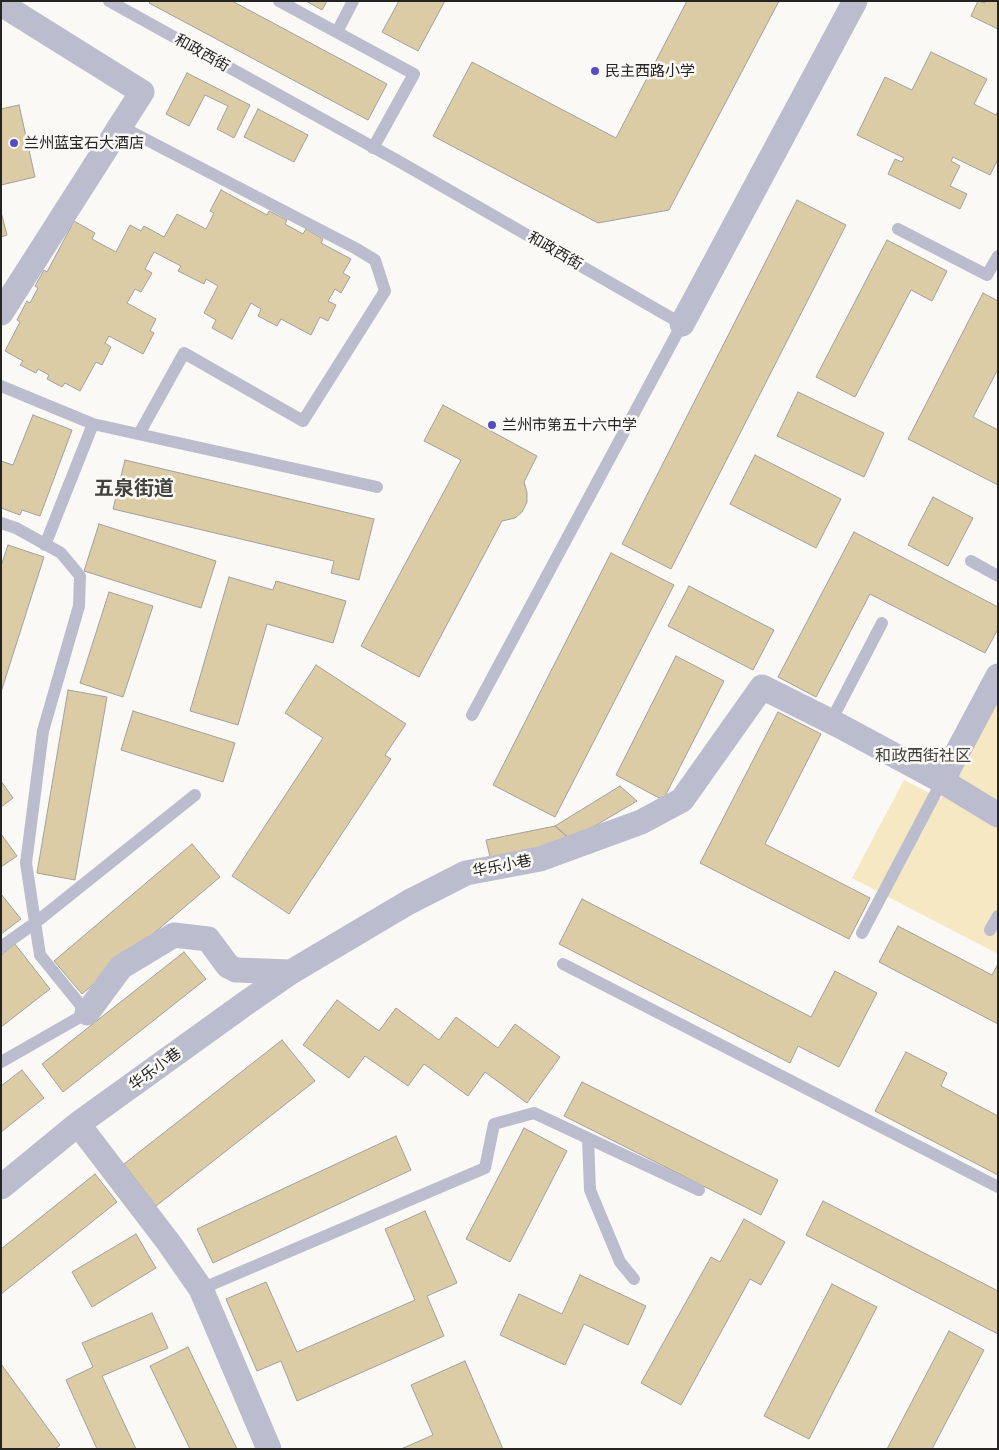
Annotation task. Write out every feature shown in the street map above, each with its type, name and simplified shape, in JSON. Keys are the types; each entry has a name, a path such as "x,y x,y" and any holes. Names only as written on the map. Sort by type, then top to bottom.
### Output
{"street":[{"path":"682,324 855,1"},
{"path":"1,4 142,92 1,314"},
{"path":"942,781 998,676"},
{"name":"华乐小巷","path":"1,1187 78,1124 291,972 409,902 466,873 540,859 641,822 682,800 762,687 831,721 942,781 998,814"},
{"path":"87,1013 121,967 174,934 208,939 228,966 236,970 291,972"},
{"path":"78,1124 170,1243 201,1289 269,1449"}],"lane":[{"name":"和政西街","path":"109,1 374,148 682,324"},
{"path":"279,1 414,74 374,148"},
{"path":"337,32 353,1"},
{"path":"120,126 355,248 374,260 385,291 303,421 184,353 139,434"},
{"path":"898,229 988,275 998,256"},
{"path":"472,716 682,324"},
{"path":"1,386 93,424 377,487"},
{"path":"46,545 93,424"},
{"path":"1,523 16,528 61,553 80,576 79,606 43,731 26,863 40,955 87,1013 1,1062"},
{"path":"971,561 998,576"},
{"path":"831,721 882,623"},
{"path":"862,933 942,781"},
{"path":"1,948 195,795"},
{"path":"990,930 998,916"},
{"path":"563,964 998,1187"},
{"path":"201,1289 486,1168 494,1124 534,1112 699,1190"},
{"path":"588,1138 590,1190 620,1262 634,1279"}],"shaded area":[{"path":"998,689 998,950 996,953 852,878 904,780 941,799"}],"building":[{"path":"151,1 232,1 387,84 368,120 149,3"},
{"path":"306,1 327,1 322,10"},
{"path":"399,1 445,1 418,51 382,32"},
{"path":"687,1 779,1 669,210 598,223 433,136 472,62 616,138"},
{"path":"978,1 985,3 985,1 998,1 998,29 971,16"},
{"path":"931,52 987,79 974,104 996,115 998,111 998,159 990,175 953,157 951,161 960,166 950,186 967,194 960,209 888,174 895,159 902,162 904,158 857,135 885,77 912,90"},
{"path":"187,73 250,105 234,138 217,129 228,106 205,95 189,126 166,114"},
{"name":"兰州蓝宝石大酒店","path":"19,105 35,177 1,185 1,109"},
{"path":"258,109 308,135 294,162 244,137"},
{"path":"221,190 267,215 269,211 287,220 285,224 303,234 306,229 323,239 321,243 351,259 343,273 350,277 341,293 335,289 328,301 336,305 328,321 320,317 311,335 281,319 277,326 258,316 261,309 251,303 232,339 212,328 216,320 204,313 218,286 206,279 204,284 178,271 181,266 154,252 145,269 152,273 141,292 135,289 127,303 156,319 150,331 154,333 143,354 109,336 105,343 111,347 102,365 96,362 80,391 65,383 62,387 47,379 49,375 38,369 36,373 20,365 23,361 5,351 20,322 17,320 27,301 30,303 38,288 35,286 44,270 47,272 74,221 95,233 92,239 116,252 130,225 141,231 144,226 164,237 177,214 206,229 214,213 210,211"},
{"path":"797,200 846,225 671,569 622,544"},
{"path":"1,212 7,235 1,237"},
{"path":"887,240 947,271 932,301 911,290 855,397 816,377"},
{"path":"983,293 998,301 998,369 973,417 998,430 998,485 908,439"},
{"path":"798,392 884,433 864,477 777,436"},
{"path":"443,405 537,456 524,482 527,502 522,512 515,518 502,521 419,677 361,646 461,460 424,441"},
{"path":"33,415 72,430 40,516 22,510 20,515 1,508 1,461 13,465"},
{"path":"755,455 841,499 816,548 730,504"},
{"path":"125,460 374,519 359,580 331,573 334,561 113,509"},
{"path":"933,497 973,518 948,566 908,545"},
{"path":"99,524 216,561 201,608 84,571"},
{"path":"854,532 998,607 998,629 985,653 870,594 816,697 778,677"},
{"path":"8,545 44,557 1,692 1,566"},
{"path":"611,553 674,585 555,817 493,785"},
{"path":"229,577 273,590 276,581 346,601 333,643 267,624 238,725 190,711"},
{"path":"689,586 774,630 753,670 668,626"},
{"path":"109,592 153,606 123,697 80,683"},
{"path":"676,656 724,681 663,800 616,775"},
{"path":"316,665 406,724 385,755 391,759 289,914 232,876 323,738 285,713"},
{"path":"68,690 107,697 75,880 37,873"},
{"path":"133,711 235,743 223,782 121,750"},
{"path":"778,712 821,734 765,844 870,898 849,939 700,863"},
{"path":"1,781 13,798 1,807"},
{"path":"620,786 637,801 571,840 555,826"},
{"path":"555,826 571,840 491,861 486,840"},
{"path":"1,834 17,856 1,867"},
{"path":"192,844 220,877 82,994 54,961"},
{"path":"1,894 21,919 1,934"},
{"path":"582,899 811,1017 835,971 877,993 839,1067 798,1046 790,1063 559,944"},
{"path":"898,926 992,975 998,964 998,1024 879,962"},
{"path":"15,944 50,989 1,1027 1,955"},
{"path":"184,952 206,979 63,1092 42,1064"},
{"path":"337,1000 379,1031 396,1008 439,1040 456,1017 498,1048 515,1024 560,1057 527,1103 485,1072 468,1096 424,1064 408,1086 365,1056 349,1078 303,1045"},
{"path":"282,1040 315,1081 156,1206 124,1164"},
{"path":"906,1052 947,1073 941,1086 998,1116 998,1175 875,1111"},
{"path":"22,1070 44,1098 1,1132 1,1086"},
{"path":"582,1082 778,1180 761,1215 564,1116"},
{"path":"524,1128 567,1151 510,1262 466,1239"},
{"path":"396,1136 411,1170 213,1263 197,1229"},
{"path":"95,1174 117,1202 1,1294 1,1249"},
{"path":"823,1201 998,1291 998,1334 806,1235"},
{"path":"425,1211 457,1283 427,1296 444,1336 297,1401 281,1361 257,1371 226,1299 266,1282 297,1352 415,1300 385,1229"},
{"path":"744,1219 785,1242 761,1285 750,1279 681,1405 641,1383 711,1257 720,1262"},
{"path":"136,1234 156,1268 92,1307 72,1272"},
{"path":"580,1275 646,1306 628,1345 584,1324 565,1365 500,1335 519,1294 562,1314"},
{"path":"832,1284 877,1307 809,1439 764,1416"},
{"path":"152,1313 168,1348 102,1376 136,1449 97,1449 66,1380 93,1367 82,1343"},
{"path":"949,1331 984,1350 932,1449 887,1449"},
{"path":"188,1347 237,1449 190,1449 150,1366"},
{"path":"465,1361 503,1449 401,1449 433,1435 411,1385"},
{"path":"1,1364 60,1445 55,1449 1,1449"}],"place":[{"name":"民主西路小学","path":"595,71"},
{"name":"兰州蓝宝石大酒店","path":"14,143"},
{"name":"兰州市第五十六中学","path":"492,425"}],"district":[{"name":"五泉街道","path":"134,489"},
{"name":"和政西街社区","path":"923,756"}]}
